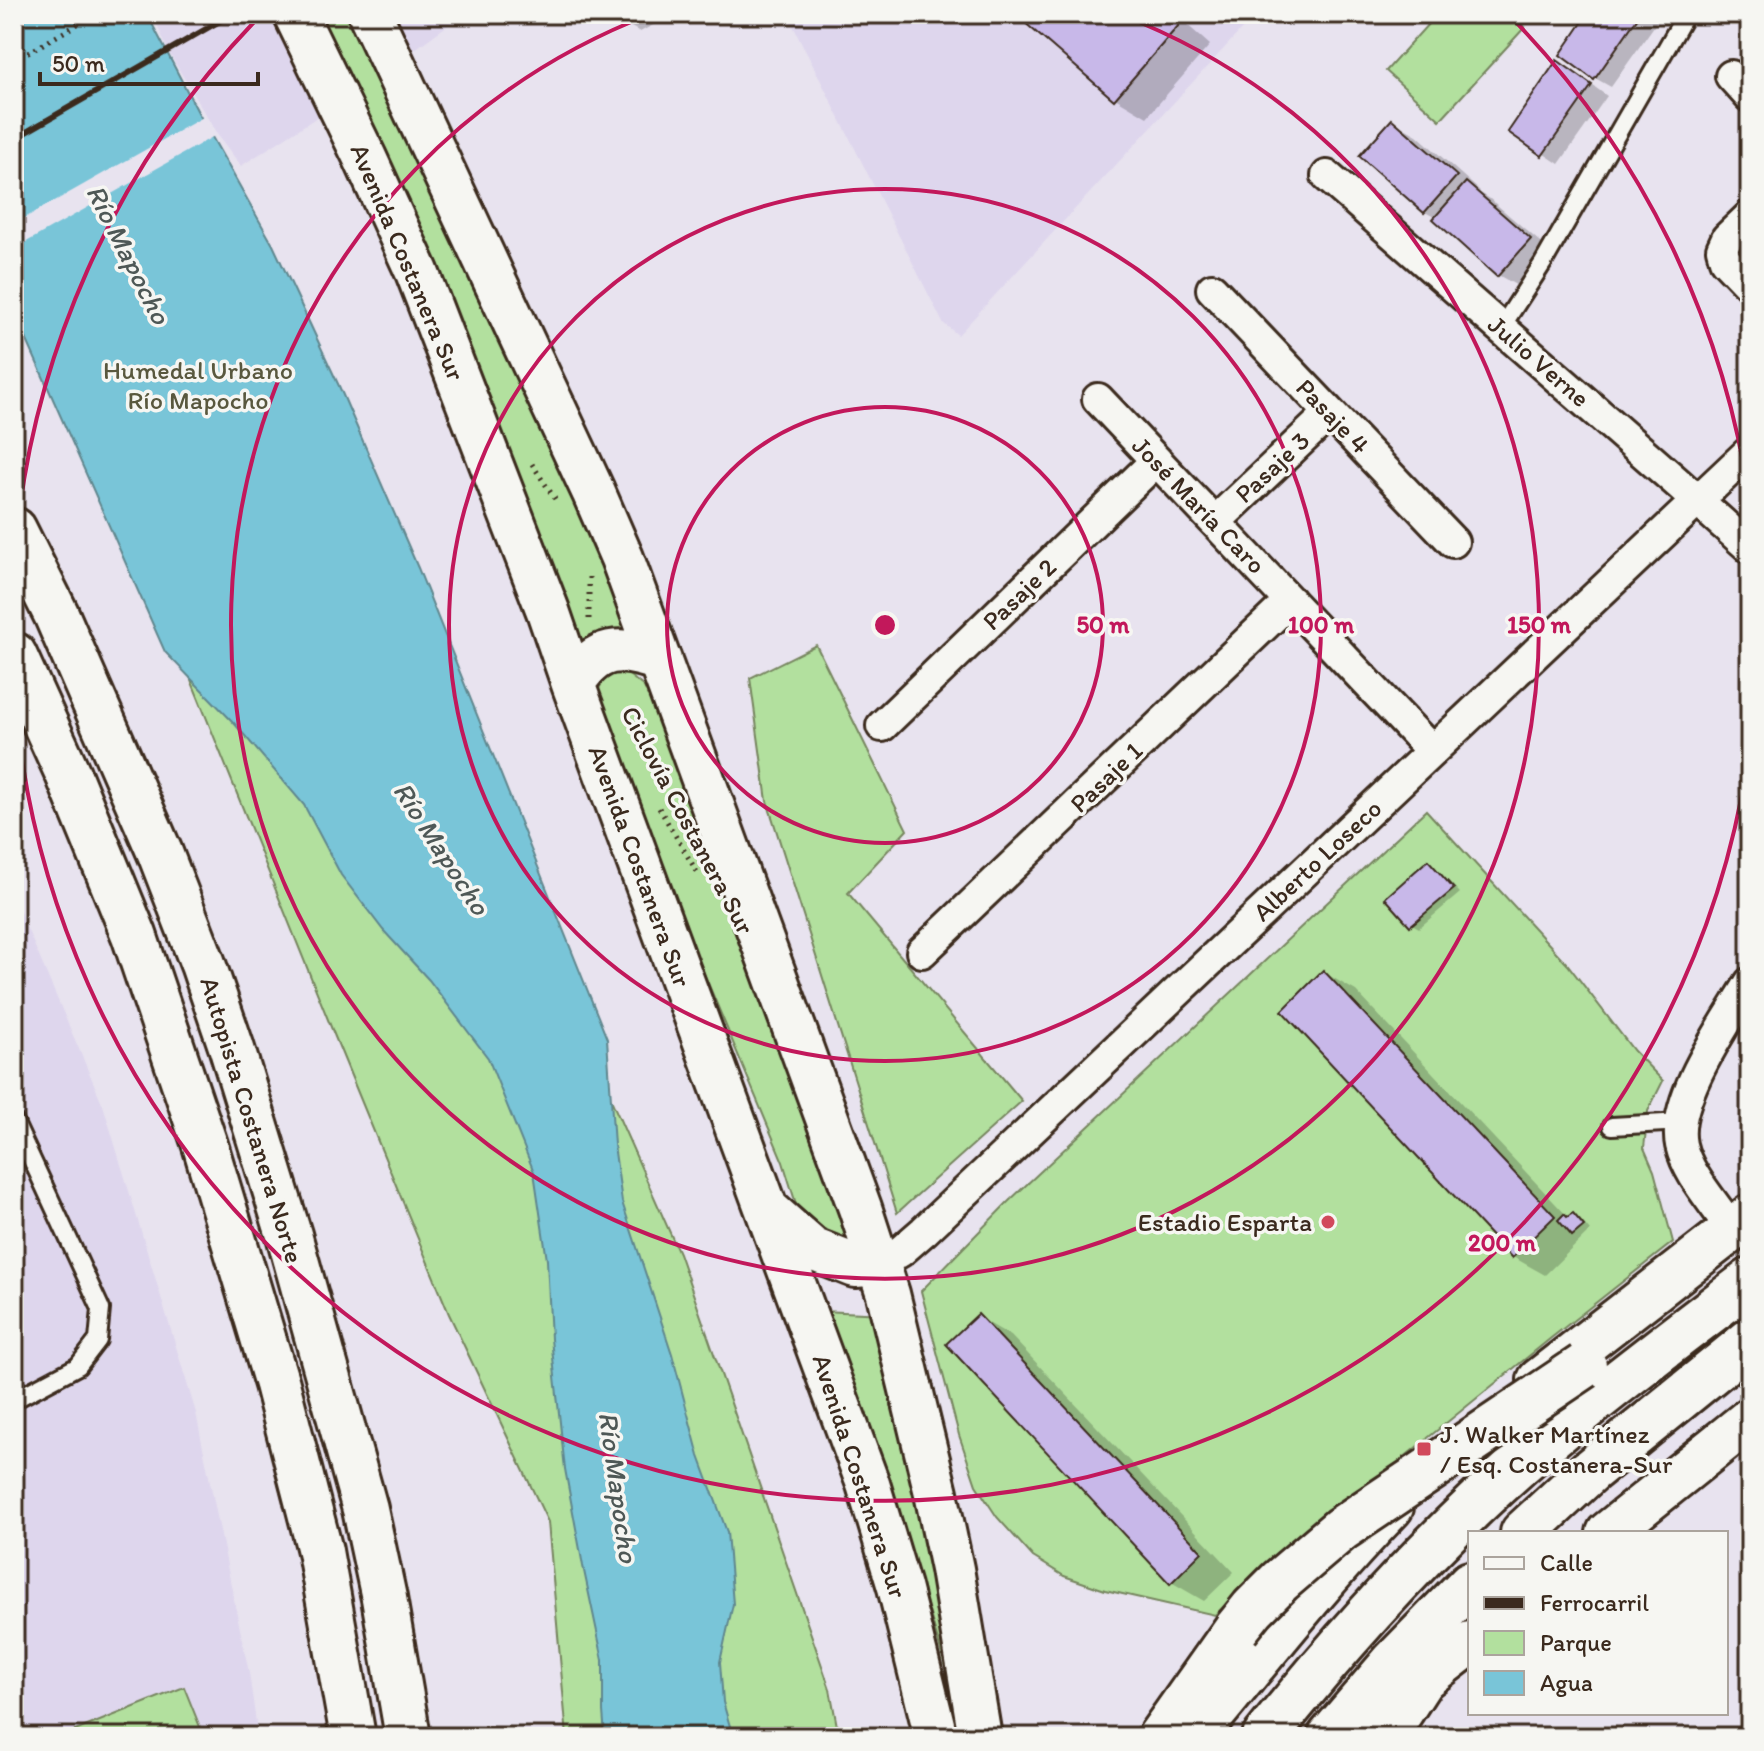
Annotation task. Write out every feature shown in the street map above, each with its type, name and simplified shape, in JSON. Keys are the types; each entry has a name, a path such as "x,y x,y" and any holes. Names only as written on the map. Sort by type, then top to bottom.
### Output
{"highway":[{"name":"Autopista Costanera Norte","path":"14,530 56,614 160,853 203,964 239,1072 289,1235 365,1509 408,1737"},
{"name":"Autopista Costanera Norte","path":"14,655 68,774 134,935 205,1145 277,1384 320,1551 353,1737"},
{"path":"1160,1737 1237,1628 1280,1581 1341,1529 1584,1366 1744,1237"},
{"path":"1265,1737 1382,1598 1479,1501 1590,1405 1750,1281"},
{"path":"1525,1531 1590,1471 1750,1341"},
{"path":"1333,1737 1394,1662 1468,1586"},
{"path":"384,1598 429,1737"}],"main road":[{"name":"Avenida Costanera Sur","path":"295,14 417,272 548,611 582,673 766,1208 868,1484 899,1587 936,1737"},
{"path":"370,14 622,558 879,1264 936,1493 980,1737"},
{"path":"582,673 602,654 619,650 660,660"},
{"path":"766,1208 812,1249 855,1266 879,1264"},
{"path":"1195,1737 1310,1598 1393,1506 1502,1409 1744,1237"},
{"path":"1610,1531 1750,1419"},
{"path":"1333,1737 1426,1677 1468,1645"}],"street":[{"name":"Julio Verne","path":"1327,176 1750,548"},
{"path":"1750,216 1727,238 1722,249 1725,260 1750,286"},
{"name":"Pasaje 4","path":"1212,289 1453,542"},
{"name":"José María Caro","path":"1098,399 1432,751"},
{"name":"Pasaje 3","path":"1215,522 1330,413"},
{"name":"Alberto Loseco","path":"879,1264 901,1251 924,1231 1750,451"},
{"name":"Pasaje 2","path":"882,726 1156,461"},
{"name":"Pasaje 1","path":"922,952 1290,601"},
{"path":"1744,1237 1690,1168 1681,1143 1688,1093 1699,1068 1750,983"},
{"path":"1390,1737 1426,1677"}],"lane":[{"path":"1501,328 1543,263 1686,14"},
{"path":"14,1121 101,1309 98,1340 78,1366 14,1400"},
{"path":"1612,1126 1682,1122"}],"path":[{"path":"14,61 95,14"},
{"path":"529,461 562,509"},
{"path":"582,673 587,641 589,568"},
{"name":"Ciclovía Costanera Sur","path":"655,801 703,883"}],"shaded area":[{"path":"153,14 463,14 356,92 241,166 217,134 168,51"},
{"path":"787,14 1256,14 958,335 943,323"},
{"path":"14,898 103,1105 196,1413 249,1673 258,1737 14,1737"}],"green space":[{"name":"Humedal Urbano Río Mapocho","path":"14,14 559,982 679,1253 830,1689 839,1737 567,1737 548,1522 449,1314 119,501"},
{"path":"312,14 358,14 637,630 580,655"},
{"path":"1437,14 1510,14 1525,27 1440,120 1386,71"},
{"path":"816,645 907,830 848,893 1022,1101 897,1213 767,801 750,678"},
{"path":"624,671 644,687 660,719 855,1244 832,1237 796,1204 783,1162 591,704 605,677"},
{"name":"Estadio Esparta","path":"1426,810 1568,965 1634,1051 1663,1081 1648,1111 1644,1148 1654,1171 1673,1242 1403,1458 1410,1465 1270,1560 1215,1615 1105,1590 1064,1576 1033,1557 997,1517 976,1485 959,1435 921,1291 1008,1202"},
{"path":"822,1311 884,1314 972,1737 961,1737 938,1641 912,1558"},
{"path":"184,1687 204,1737 60,1737"}],"water":[{"name":"Humedal Urbano Río Mapocho","path":"14,14 147,14 273,245 339,386 418,568 607,1039 614,1145 622,1202 672,1354 699,1456 727,1532 733,1604 720,1662 723,1702 733,1737 605,1737 603,1660 565,1469 551,1339 547,1260 534,1172 488,1058 429,980 383,930 341,875 304,805 234,723 165,652 14,311"}],"pier":[{"path":"205,116 216,135 14,249 14,224"}],"building":[{"path":"616,14 642,14 622,25"},
{"path":"1015,14 1166,14 1179,25 1114,100"},
{"path":"1588,14 1640,14 1594,80 1560,55"},
{"path":"1557,60 1592,85 1542,156 1508,132"},
{"path":"1392,119 1457,176 1424,213 1359,156"},
{"path":"1466,182 1531,239 1497,277 1433,219"},
{"path":"1428,860 1454,889 1410,926 1385,898"},
{"path":"1323,970 1555,1216 1512,1258 1282,1011"},
{"path":"1573,1213 1584,1226 1572,1236 1558,1220 1564,1214 1567,1217"},
{"path":"978,1314 1202,1552 1170,1584 946,1344"}],"railway":[{"path":"14,139 232,14"}],"place":[{"name":"Estadio Esparta","path":"1328,1222"},
{"name":"J. Walker Martínez / Esq. Costanera-Sur","path":"1424,1449"}],"water label":[{"name":"Río Mapocho","path":"129,254"},
{"name":"Río Mapocho","path":"442,848"},
{"name":"Río Mapocho","path":"619,1487"}]}
